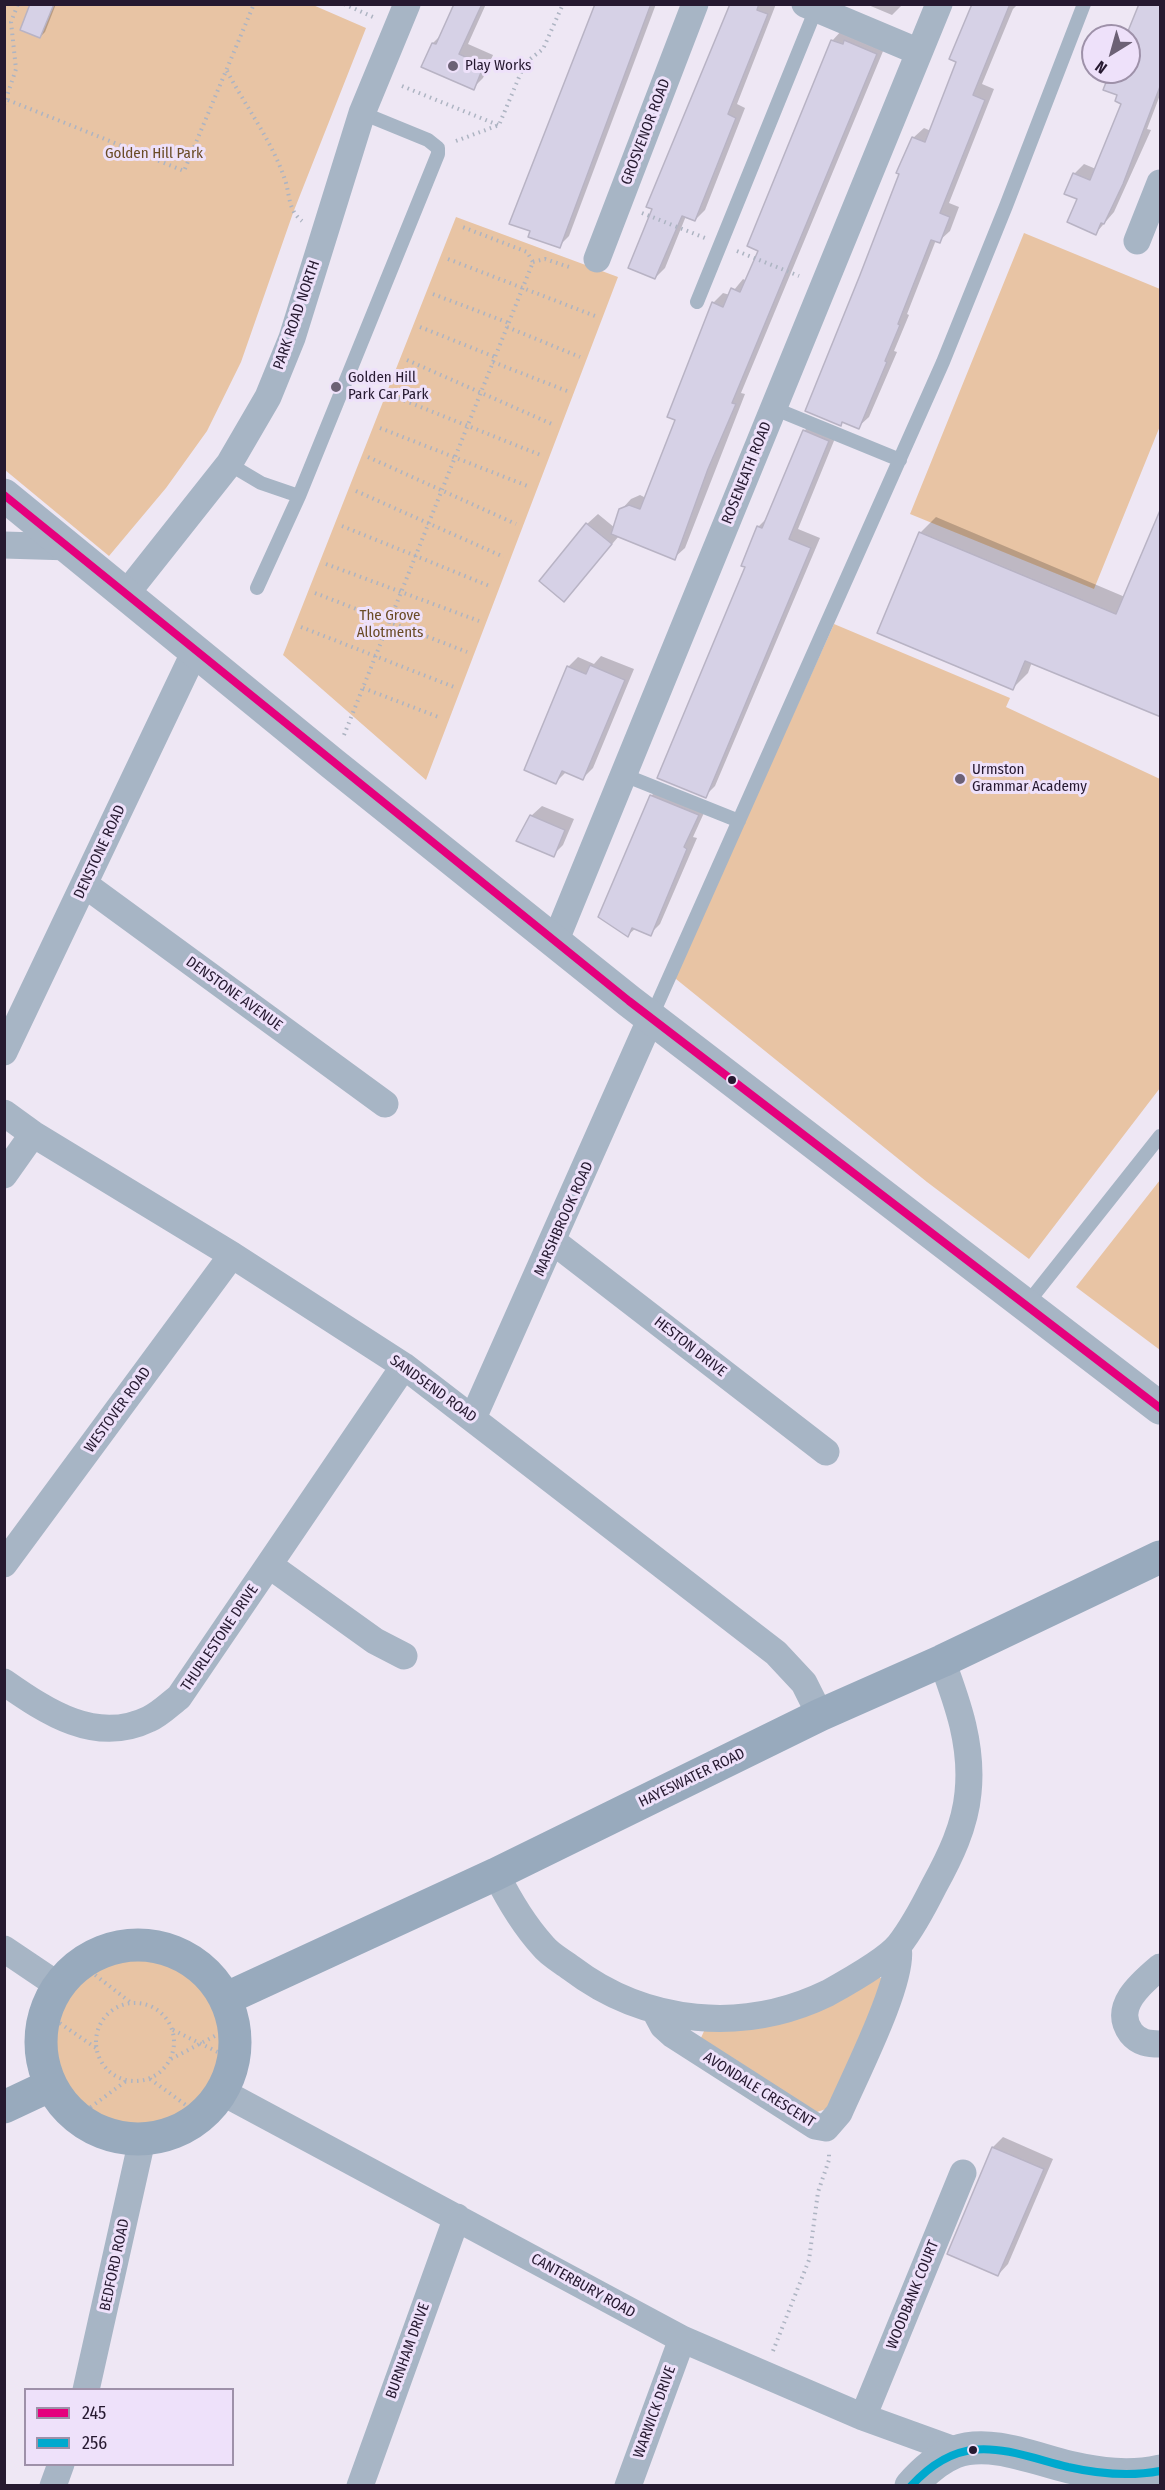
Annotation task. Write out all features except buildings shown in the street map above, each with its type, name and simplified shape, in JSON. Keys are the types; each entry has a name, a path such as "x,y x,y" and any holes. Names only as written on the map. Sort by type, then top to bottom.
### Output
{"main road":[{"name":"HAYESWATER ROAD","path":"230,2013 496,1874 819,1715 942,1661 1161,1557"},
{"path":"133,1945 161,1948 187,1958 209,1976 230,2013 234,2060 222,2092 201,2116 174,2133 142,2140 119,2138 96,2130 76,2118 51,2085 43,2062 41,2037 62,1987 106,1951 133,1945"},
{"path":"4,2107 51,2085"}],"street":[{"name":"GROSVENOR ROAD","path":"597,259 695,4"},
{"name":"ROSENEATH ROAD","path":"555,942 939,4"},
{"path":"813,6 919,52"},
{"name":"PARK ROAD NORTH","path":"126,594 229,464 268,397 292,338 362,113 402,16"},
{"path":"1137,241 1161,183"},
{"path":"4,495 333,764 651,1018 1161,1408"},
{"path":"4,545 70,547"},
{"name":"DENSTONE ROAD","path":"4,1052 195,651"},
{"name":"DENSTONE AVENUE","path":"84,884 385,1104"},
{"name":"MARSHBROOK ROAD","path":"473,1418 554,1242 651,1018"},
{"name":"SANDSEND ROAD","path":"4,1113 33,1134 232,1255 404,1366 776,1653 804,1683 819,1715"},
{"path":"4,1175 33,1134"},
{"name":"HESTON DRIVE","path":"554,1242 826,1452"},
{"name":"WESTOVER ROAD","path":"4,1564 232,1255"},
{"name":"THURLESTONE DRIVE","path":"4,1682 44,1710 76,1724 112,1730 149,1719 179,1697 404,1366"},
{"path":"269,1565 375,1641 404,1656"},
{"name":"AVONDALE CRESCENT","path":"496,1874 514,1910 544,1948 608,1993 655,2011 704,2019 744,2019 771,2014 809,2002 848,1982 898,1947 958,1838 968,1795 968,1742 962,1716 942,1661"},
{"name":"AVONDALE CRESCENT","path":"655,2011 663,2026 693,2050 814,2126 826,2128 839,2113 894,1985 901,1957 898,1947"},
{"path":"4,1949 62,1987"},
{"path":"1161,1967 1146,1978 1130,1997 1123,2014 1127,2027 1134,2037 1148,2044 1161,2044"},
{"name":"CANTERBURY ROAD","path":"222,2092 682,2339 863,2417 957,2451"},
{"name":"BEDFORD ROAD","path":"86,2388 142,2140"},
{"name":"WOODBANK COURT","path":"863,2417 963,2173"},
{"name":"BURNHAM DRIVE","path":"360,2486 457,2217"},
{"name":"WARWICK DRIVE","path":"628,2486 682,2339"},
{"path":"911,2486 935,2462 957,2451 982,2449 1011,2452 1105,2474 1146,2478"},
{"path":"53,2486 60,2466"}],"lane":[{"path":"651,1018 900,460 1006,206 1084,4"},
{"path":"698,302 813,6"},
{"path":"257,588 298,496 437,161 438,148 428,140 362,113"},
{"path":"773,408 900,460"},
{"path":"229,464 261,483 298,496"},
{"path":"624,775 739,821"},
{"path":"1026,1305 1161,1136"}],"path":[{"path":"18,4 11,22 16,69 6,103 184,171 254,4"},
{"path":"344,4 402,16"},
{"path":"438,148 499,125 525,63 543,50 563,4"},
{"path":"227,70 265,138 285,181 292,213 305,223 326,230"},
{"path":"376,75 499,125"},
{"path":"460,226 527,252 533,261"},
{"path":"448,259 595,316"},
{"path":"533,261 545,259 579,270 597,259"},
{"path":"333,764 533,261"},
{"path":"433,294 580,357"},
{"path":"420,327 495,357"},
{"path":"407,360 554,425"},
{"path":"493,362 567,391"},
{"path":"393,396 543,456"},
{"path":"380,428 530,487"},
{"path":"369,457 516,524"},
{"path":"356,491 504,557"},
{"path":"342,525 492,587"},
{"path":"326,564 479,621"},
{"path":"315,594 467,652"},
{"path":"301,627 454,687"},
{"path":"363,688 441,718"},
{"path":"62,1987 106,2069 127,2080 150,2079 158,2074 170,2060 200,2044 230,2013"},
{"path":"62,1987 144,2003 156,2008 166,2018 175,2039 170,2060"},
{"path":"96,2048 96,2035 100,2023 113,2009 131,2002"},
{"path":"172,2029 234,2060"},
{"path":"150,2079 201,2116"},
{"path":"76,2118 127,2080"},
{"path":"764,2375 809,2260 818,2192 829,2160 826,2128"}],"green space":[{"name":"Golden Hill Park","path":"4,5 313,5 366,28 293,213 241,362 207,431 166,488 109,556 5,470"},
{"name":"The Grove Allotments","path":"456,217 618,277 426,780 283,655"},
{"path":"1024,233 1160,289 1160,426 1094,589 910,514"},
{"path":"834,624 1010,698 1006,707 1160,779 1160,1088 1029,1259 927,1182 676,979 675,975"},
{"path":"1160,1180 1160,1350 1076,1287"},
{"path":"138,1960 169,1966 196,1984 214,2011 220,2042 214,2073 196,2100 169,2118 138,2124 107,2118 80,2100 62,2073 56,2042 62,2011 80,1984 107,1966"},
{"path":"879,1976 884,1982 829,2108 814,2113 700,2040 705,2029"}],"transit line":[{"name":"245","path":"4,495 629,1001 1160,1408"},
{"name":"256","path":"911,2486 930,2468 949,2457 967,2451 985,2449 1024,2455 1068,2467 1103,2473 1137,2474 1160,2471"}],"place":[{"name":"Play Works","path":"453,66"},
{"name":"Golden Hill Park Car Park","path":"336,387"},
{"name":"Urmston Grammar Academy","path":"960,779"}]}
